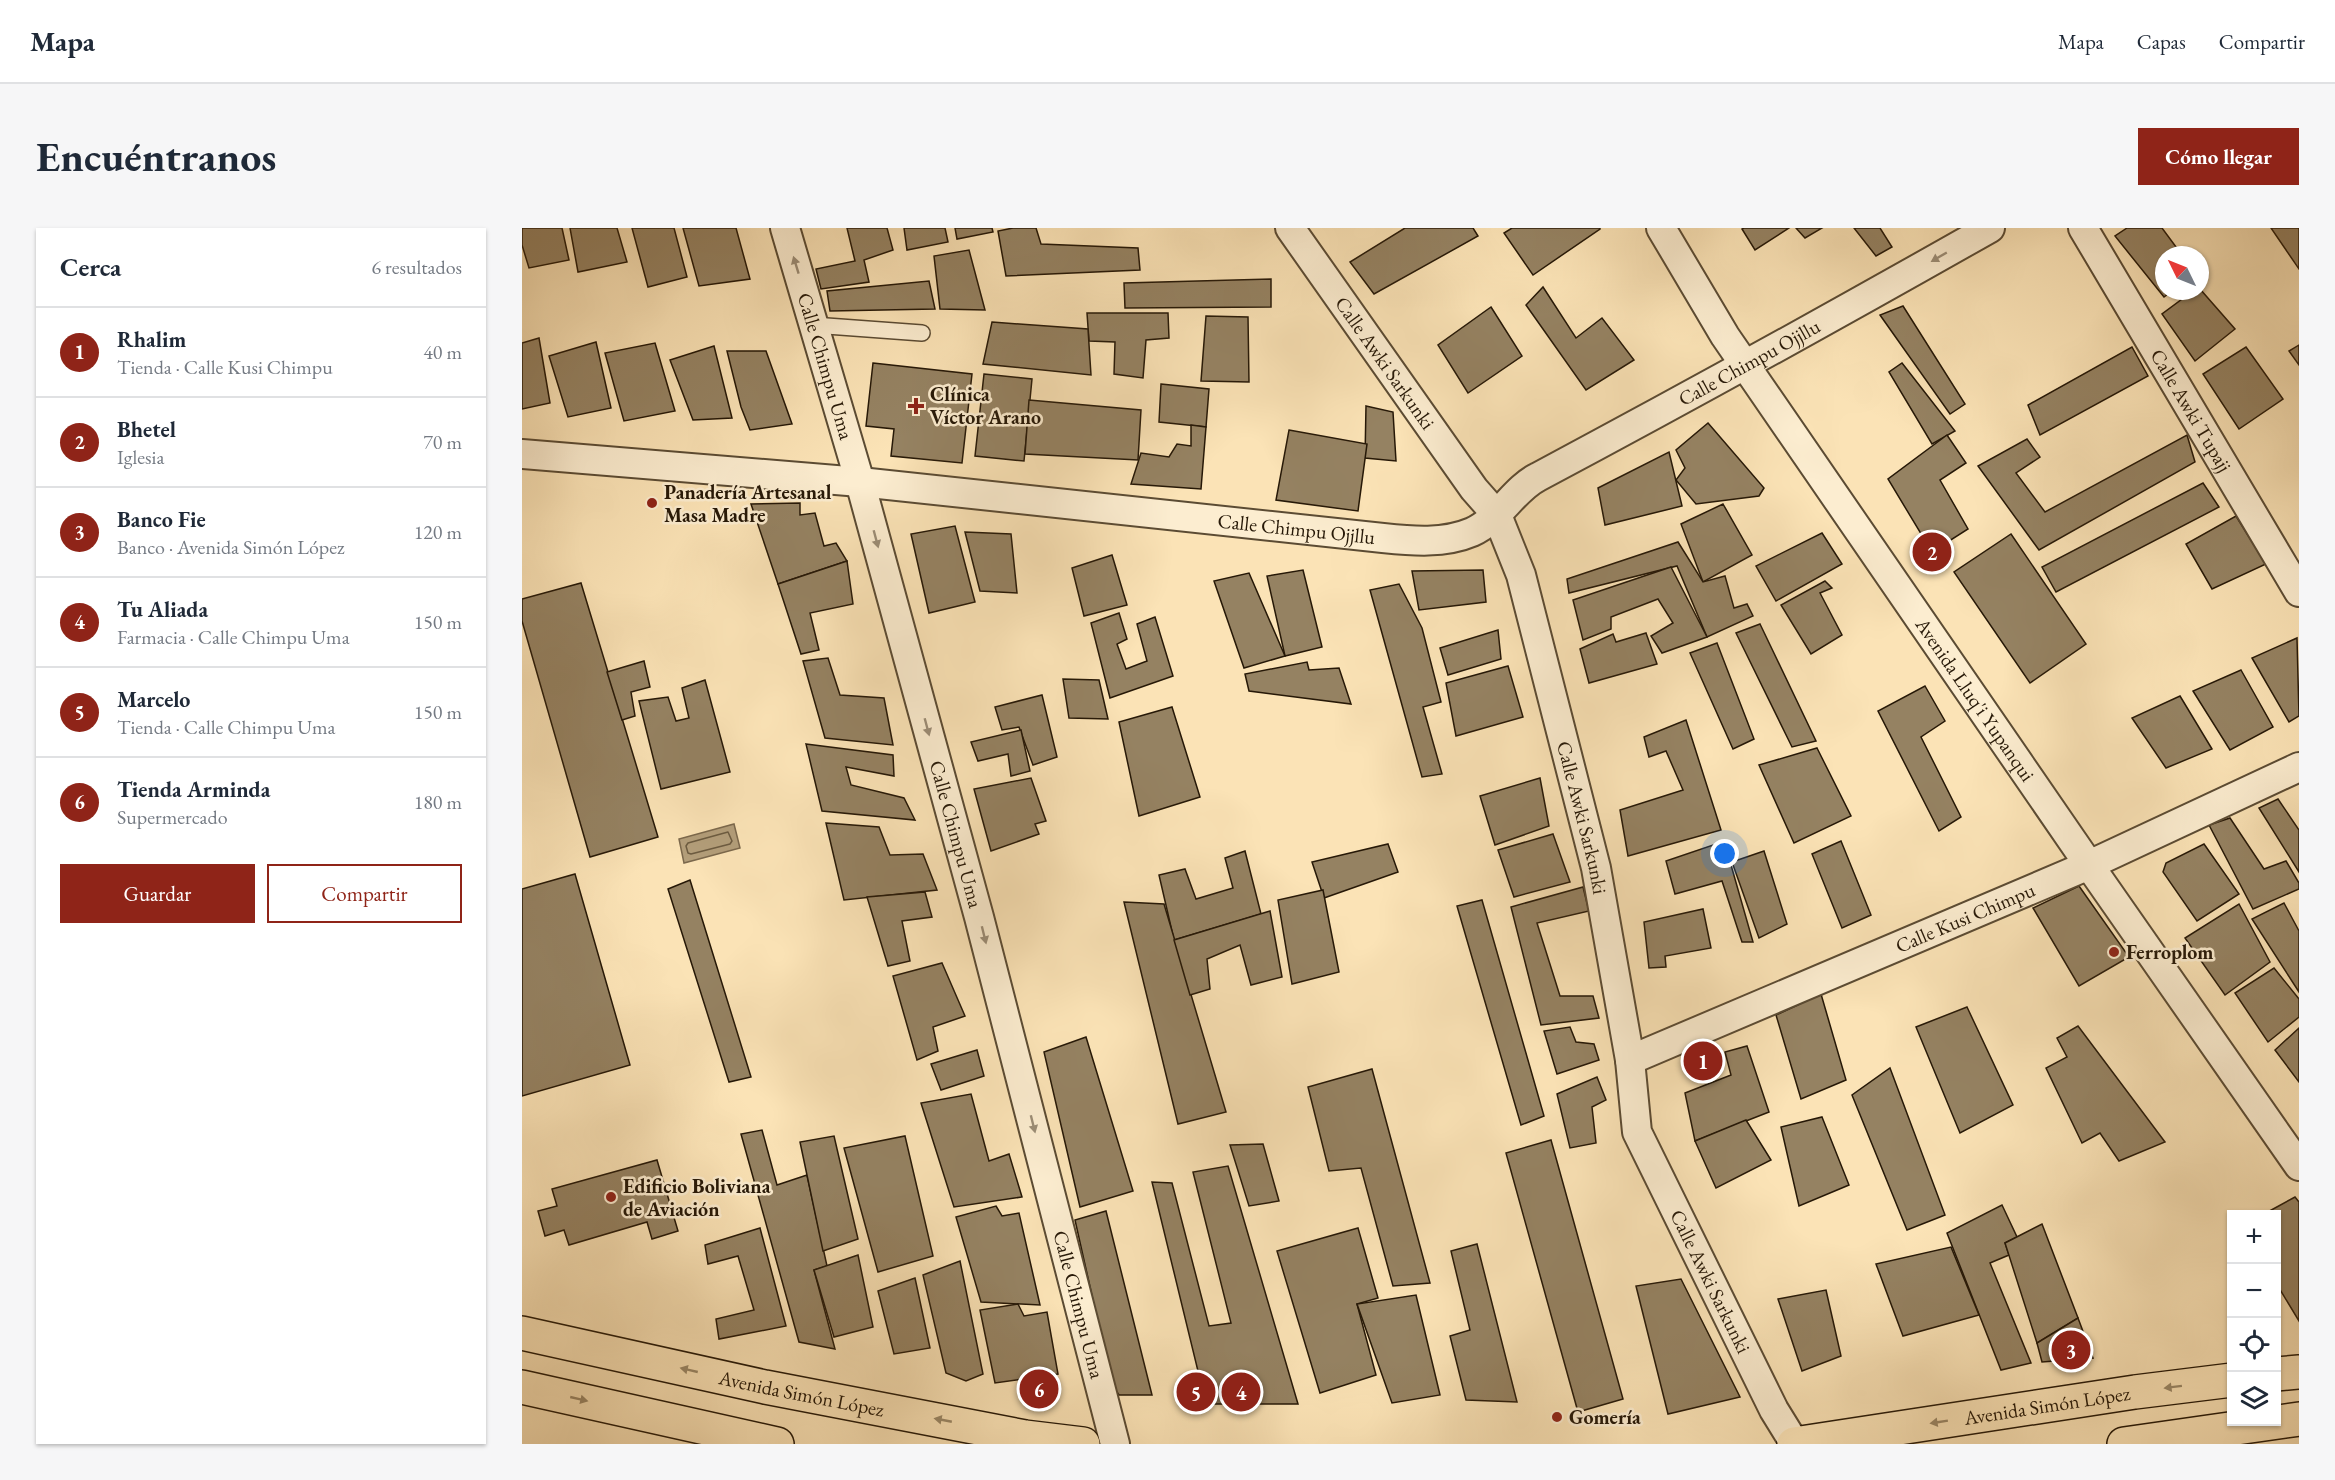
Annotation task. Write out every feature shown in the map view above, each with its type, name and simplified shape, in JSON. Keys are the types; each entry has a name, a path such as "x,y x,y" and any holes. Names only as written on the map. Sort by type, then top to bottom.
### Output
{"main road":[{"name":"Avenida Simón López","path":"522,1333 765,1387 1025,1437 1083,1444"},
{"path":"2281,1374 2299,1372"},
{"name":"Avenida Simón López","path":"1794,1444 2135,1392 2227,1381"},
{"path":"522,1386 773,1444"},
{"path":"2124,1444 2299,1419"}],"street":[{"name":"Calle Chimpu Uma","path":"784,228 860,482 979,917 1115,1444"},
{"name":"Calle Awki Sarkunki","path":"1290,228 1474,489 1497,515 1521,575 1596,868 1630,1060 1637,1132 1774,1410 1794,1444"},
{"name":"Avenida Lluq'i Yupanqui","path":"1660,228 1725,336 2299,1166"},
{"name":"Calle Chimpu Ojjllu","path":"522,454 860,482 1410,540 1444,540 1473,532 1497,515 1533,479 1990,228"},
{"name":"Calle Awki Tupajj","path":"2083,228 2299,592"},
{"name":"Calle Kusi Chimpu","path":"1630,1060 2089,865 2299,767"}],"lane":[{"path":"813,325 922,333"}],"water":[{"path":"734,824 740,848 684,863 679,839"}],"building":[{"path":"522,228 562,228 569,260 529,268 522,245"},
{"path":"570,228 617,228 627,262 578,272"},
{"path":"632,228 674,228 687,277 648,287"},
{"path":"683,228 736,228 750,279 699,286"},
{"path":"847,228 887,228 893,250 864,260 869,282 821,289 816,269 855,261"},
{"path":"904,228 945,228 948,242 907,250"},
{"path":"955,228 992,228 993,232 957,239"},
{"path":"1013,228 1036,228 1041,244 1138,248 1140,270 1006,276 998,231"},
{"path":"1405,228 1473,228 1478,236 1374,294 1350,262"},
{"path":"1512,228 1600,229 1533,275 1504,233"},
{"path":"1789,228 1755,250 1742,229"},
{"path":"1796,228 1822,228 1805,238"},
{"path":"1854,228 1880,228 1892,247 1876,256"},
{"path":"2127,228 2162,228 2175,246 2155,246 2155,286 2115,236"},
{"path":"2271,228 2299,228 2299,269"},
{"path":"969,250 985,310 940,309 934,256"},
{"path":"1271,279 1271,307 1125,308 1124,283"},
{"path":"929,281 935,309 830,311 827,291"},
{"path":"1543,287 1576,338 1602,318 1634,360 1586,390 1526,305"},
{"path":"2209,299 2235,329 2195,361 2162,314 2181,300"},
{"path":"1903,306 1965,404 1950,414 1880,315"},
{"path":"1491,307 1522,356 1468,393 1438,345"},
{"path":"1087,313 1168,313 1169,338 1146,340 1143,378 1114,374 1115,342 1089,341"},
{"path":"1206,316 1248,317 1249,382 1201,381"},
{"path":"992,322 1088,329 1091,375 983,364"},
{"path":"539,338 550,403 522,409 522,343"},
{"path":"596,342 611,408 568,417 549,356"},
{"path":"655,343 675,411 624,421 605,353"},
{"path":"2299,345 2299,365 2289,351"},
{"path":"714,346 732,418 693,420 670,360"},
{"path":"2132,347 2148,376 2040,435 2028,405"},
{"path":"2246,347 2283,399 2239,429 2203,374"},
{"path":"727,351 766,351 792,424 750,430 741,407"},
{"name":"Clínica Víctor Arano","path":"873,363 972,374 962,463 891,456 894,429 866,426"},
{"path":"1902,363 1955,431 1932,444 1889,372"},
{"path":"984,374 1032,379 1024,461 975,456"},
{"path":"1161,384 1209,389 1206,427 1159,422"},
{"path":"1029,400 1141,410 1138,460 1025,454"},
{"path":"1366,406 1393,412 1396,461 1365,458"},
{"path":"1708,423 1764,488 1759,496 1696,504 1676,480 1685,468 1676,450"},
{"path":"1191,425 1206,427 1201,489 1131,484 1141,453 1169,457 1177,444 1191,446"},
{"path":"1289,430 1367,444 1358,511 1276,500"},
{"path":"1947,435 1966,463 1940,480 1968,529 1932,552 1888,479"},
{"path":"2187,435 2195,462 2039,550 1978,466 2027,439 2040,457 2016,473 2045,512"},
{"path":"1669,452 1682,506 1605,525 1598,488"},
{"path":"2203,483 2219,507 2056,592 2042,567"},
{"path":"800,503 800,515 815,513 824,546 836,543 847,561 778,584 751,504"},
{"path":"1723,504 1752,555 1703,582 1681,524"},
{"path":"2236,516 2266,564 2212,589 2186,544"},
{"path":"955,526 975,602 929,613 911,534"},
{"path":"965,532 1011,534 1017,593 980,591"},
{"path":"1822,533 1842,564 1776,601 1756,566"},
{"path":"2011,534 2086,644 2030,683 1954,572"},
{"path":"1678,542 1703,582 1725,576 1734,608 1747,604 1753,616 1707,637 1677,566 1569,593 1567,579"},
{"path":"1112,555 1127,605 1084,616 1072,568"},
{"path":"847,561 853,604 810,613 819,650 801,654 778,584"},
{"path":"1671,567 1707,637 1662,653 1651,636 1673,623 1658,599 1611,617 1611,629 1583,640 1573,600"},
{"path":"1303,570 1322,647 1285,656 1267,576"},
{"path":"1483,570 1486,602 1419,610 1412,571"},
{"path":"1249,573 1285,656 1244,668 1214,581"},
{"path":"1825,581 1832,588 1820,593 1842,635 1811,654 1781,605"},
{"path":"581,583 658,837 590,857 522,621 522,599"},
{"path":"1399,584 1422,628 1441,702 1423,707 1442,774 1422,777 1370,590"},
{"path":"1119,613 1127,639 1117,644 1126,669 1147,661 1137,624 1155,617 1173,676 1110,698 1091,623"},
{"path":"1760,624 1816,741 1792,747 1736,633"},
{"path":"1498,630 1501,659 1448,675 1440,648"},
{"path":"1646,633 1657,664 1589,683 1580,649 1613,634 1616,642"},
{"path":"2297,638 2299,716 2289,722 2252,658"},
{"path":"1717,643 1754,739 1733,749 1690,653"},
{"path":"828,658 840,695 884,698 893,745 825,738 803,661"},
{"path":"644,661 650,687 631,692 635,716 622,720 607,672"},
{"path":"1307,662 1309,670 1339,668 1351,704 1249,691 1245,674"},
{"path":"1508,666 1523,717 1456,736 1446,683"},
{"path":"2241,670 2273,727 2230,750 2193,691"},
{"path":"1063,679 1099,680 1108,719 1069,718"},
{"path":"705,680 730,772 661,789 639,701 668,697 676,721 689,718 682,688"},
{"path":"1925,686 1945,721 1921,737 1961,817 1939,831 1878,711"},
{"path":"1042,695 1057,757 1033,765 1019,727 1002,730 995,707"},
{"path":"2180,696 2212,749 2166,768 2132,718"},
{"path":"1172,707 1200,797 1139,816 1119,722"},
{"path":"1686,720 1721,830 1628,856 1620,810 1683,790 1666,751 1649,757 1644,737"},
{"path":"1021,730 1030,771 1011,776 1008,754 978,761 971,742"},
{"path":"806,744 893,755 894,776 846,767 851,785 904,798 915,820 822,811"},
{"path":"1817,748 1851,816 1794,843 1759,765"},
{"path":"1031,778 1046,821 1035,824 1039,834 991,851 974,789"},
{"path":"1540,778 1549,826 1495,845 1480,796"},
{"path":"2278,799 2299,830 2299,872 2259,808"},
{"path":"2230,818 2264,869 2286,861 2299,883 2299,889 2253,909 2209,825"},
{"path":"826,823 879,827 890,855 923,854 937,890 844,900"},
{"path":"1553,834 1570,882 1514,897 1498,850"},
{"path":"1841,841 1871,915 1842,928 1812,854"},
{"path":"1388,844 1398,872 1324,898 1312,862"},
{"path":"1716,844 1727,851 1753,942 1742,942 1722,881 1675,894 1666,861"},
{"path":"2204,844 2239,894 2197,921 2163,872 2166,863"},
{"path":"1245,851 1261,914 1174,940 1159,875 1185,869 1196,899 1233,888 1225,858"},
{"path":"1764,851 1787,924 1759,938 1732,862"},
{"path":"575,874 630,1065 522,1096 522,889"},
{"path":"690,880 751,1077 729,1082 668,889"},
{"path":"2079,886 2129,957 2079,986 2033,908"},
{"path":"1583,887 1589,911 1537,923 1560,996 1593,996 1599,1018 1541,1025 1511,907"},
{"path":"1323,890 1339,972 1292,984 1278,900"},
{"path":"925,892 932,917 902,921 910,961 888,966 867,897"},
{"path":"1482,900 1544,1116 1521,1125 1457,906"},
{"path":"1124,902 1164,904 1226,1112 1178,1124"},
{"path":"2284,903 2299,931 2299,992 2252,919"},
{"path":"2239,904 2270,962 2225,995 2185,938"},
{"path":"1703,909 1711,948 1665,956 1666,967 1649,968 1644,922"},
{"path":"1270,911 1282,977 1251,985 1240,945 1207,959 1210,989 1190,995 1174,940"},
{"path":"942,963 965,1016 933,1027 938,1051 917,1060 893,976"},
{"path":"2274,968 2299,999 2299,1017 2268,1042 2235,993"},
{"path":"1821,994 1846,1080 1801,1099 1776,1015"},
{"path":"1967,1007 2013,1105 1960,1133 1916,1027"},
{"path":"2078,1026 2165,1142 2119,1161 2100,1133 2082,1143 2046,1068 2067,1057 2057,1038"},
{"path":"1570,1027 1576,1042 1594,1044 1599,1060 1557,1074 1544,1031"},
{"path":"2299,1028 2299,1082 2275,1050"},
{"path":"1086,1037 1133,1191 1080,1207 1044,1052"},
{"path":"1747,1046 1769,1112 1695,1141 1685,1093 1731,1075 1725,1052"},
{"path":"977,1050 984,1076 941,1090 931,1064"},
{"path":"1890,1068 1945,1215 1907,1230 1852,1095"},
{"path":"1372,1069 1430,1283 1393,1286 1361,1168 1329,1171 1308,1087"},
{"path":"1597,1077 1606,1100 1592,1107 1596,1143 1570,1148 1557,1094"},
{"path":"971,1094 989,1161 1009,1154 1022,1197 954,1207 921,1103"},
{"path":"1822,1117 1849,1185 1799,1206 1781,1127"},
{"path":"1746,1120 1771,1160 1716,1188 1695,1141"},
{"path":"762,1130 777,1185 807,1175 827,1266 814,1270 835,1349 799,1342 741,1134"},
{"path":"834,1136 858,1239 823,1251 800,1142"},
{"path":"905,1136 933,1256 878,1272 844,1148"},
{"path":"1551,1140 1623,1399 1578,1412 1506,1153"},
{"path":"1263,1144 1279,1201 1249,1206 1230,1145"},
{"name":"Edificio Boliviana de Aviación","path":"657,1160 678,1231 652,1239 647,1222 569,1245 564,1230 545,1236 538,1211 557,1206 552,1189"},
{"path":"1228,1166 1298,1404 1206,1404 1152,1182 1172,1183 1209,1326 1231,1323 1193,1172"},
{"path":"2295,1197 2299,1202 2299,1321 2281,1291 2281,1210 2271,1210"},
{"path":"2002,1205 2017,1237 2005,1243 2009,1255 1990,1263 2031,1363 2001,1370 1947,1233"},
{"path":"996,1206 1002,1216 1019,1213 1040,1305 981,1302 956,1217"},
{"path":"1106,1211 1152,1395 1119,1395 1112,1385 1075,1220"},
{"path":"2042,1224 2078,1318 2037,1343 2005,1243"},
{"path":"760,1228 786,1326 719,1339 716,1319 754,1310 738,1256 708,1264 705,1245"},
{"path":"1358,1228 1378,1298 1357,1304 1376,1375 1320,1393 1277,1251"},
{"path":"1477,1244 1517,1402 1466,1400 1450,1336 1470,1330 1451,1251"},
{"path":"1951,1247 1979,1315 1903,1336 1876,1264"},
{"path":"858,1255 873,1327 834,1337 814,1270"},
{"path":"960,1261 983,1374 966,1381 946,1373 923,1275"},
{"path":"915,1278 930,1348 894,1354 878,1291"},
{"path":"1681,1279 1740,1397 1668,1414 1636,1286"},
{"path":"1826,1290 1841,1356 1802,1371 1778,1299"},
{"path":"1416,1295 1440,1395 1392,1403 1357,1304"},
{"path":"1018,1304 1024,1316 1047,1312 1058,1374 995,1383 980,1310"},
{"path":"2078,1318 2093,1358 2042,1362 2037,1343"}],"place":[{"name":"Clínica Víctor Arano","path":"916,406"},
{"name":"Panadería Artesanal Masa Madre","path":"652,503"},
{"name":"Bhetel","path":"1932,552"},
{"name":"Ferroplom","path":"2114,952"},
{"name":"Rhalim","path":"1703,1061"},
{"name":"Edificio Boliviana de Aviación","path":"611,1197"},
{"name":"Banco Fie","path":"2071,1350"},
{"name":"Tienda Arminda","path":"1039,1389"},
{"name":"Marcelo","path":"1196,1392"},
{"name":"Tu Aliada","path":"1241,1392"},
{"name":"Gomería","path":"1557,1417"}]}
